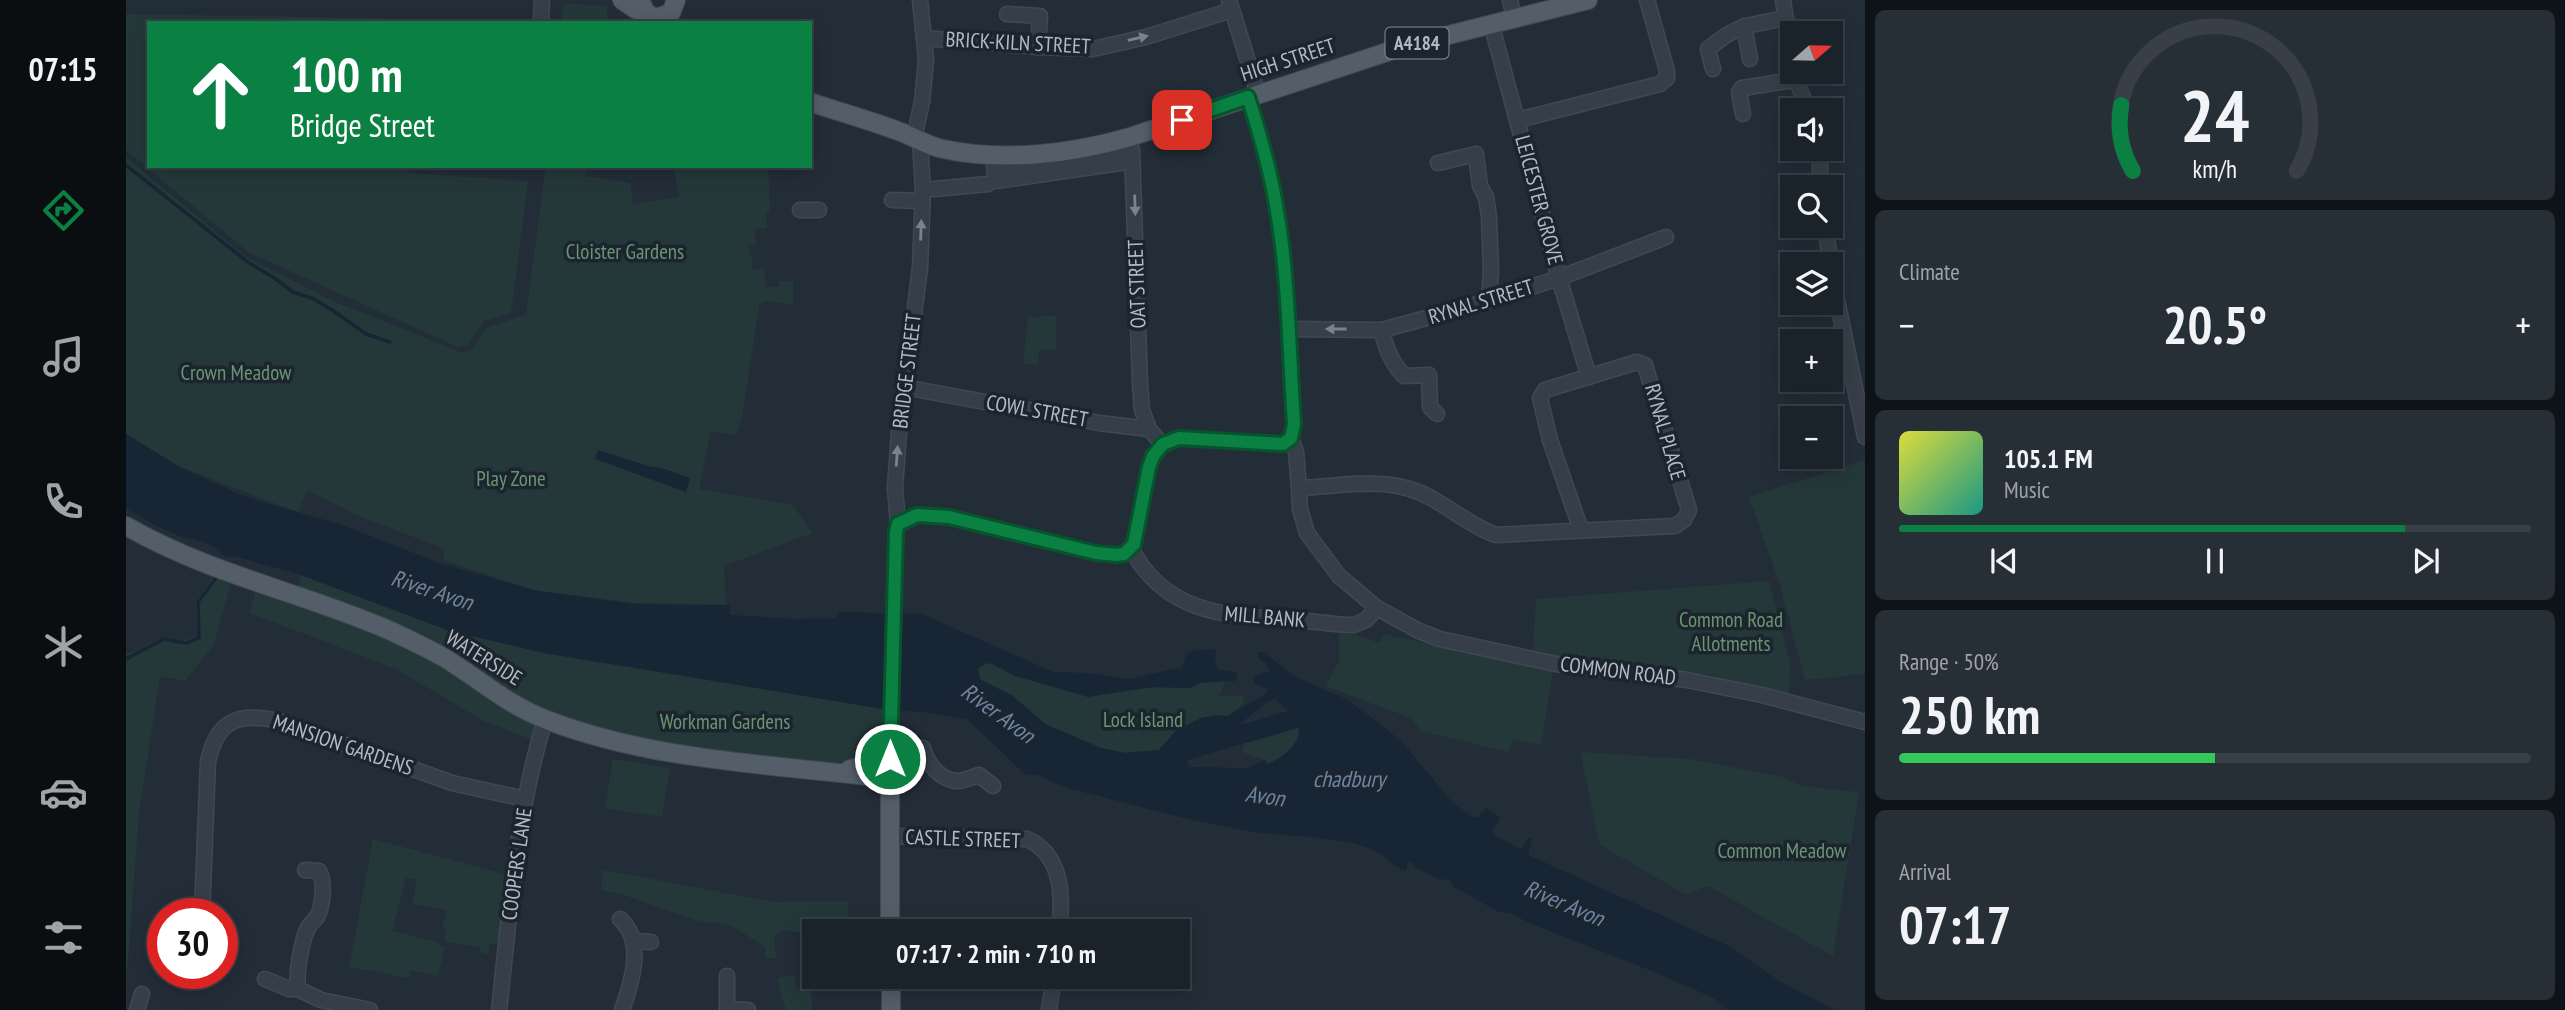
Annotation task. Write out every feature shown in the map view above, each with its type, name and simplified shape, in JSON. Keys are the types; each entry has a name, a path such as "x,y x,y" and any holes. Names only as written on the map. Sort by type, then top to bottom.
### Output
{"main road":[{"path":"622,0 635,9 649,13 665,16 675,10"},
{"name":"HIGH STREET","path":"917,139 944,150 989,154 1040,154 1088,149 1405,46 1588,0"},
{"name":"A4184","path":"812,103 917,139"},
{"name":"WATERSIDE","path":"126,526 208,566 391,631 443,657 517,706 545,720 612,739 690,755 797,770 890,779"},
{"path":"890,757 890,919"},
{"name":"WATERSIDE","path":"833,772 868,765 890,757"},
{"path":"891,989 891,1010"}],"street":[{"path":"541,21 542,0"},
{"name":"BRIDGE STREET","path":"890,757 898,524 895,488 927,192 917,139 925,72 920,0"},
{"path":"1510,0 1514,18"},
{"path":"1518,120 1660,84 1667,78 1647,0"},
{"path":"1783,0 1786,21"},
{"path":"1230,5 1253,95 1277,210 1289,329 1294,424 1291,438 1296,452 1298,488"},
{"name":"BRICK-KILN STREET","path":"924,38 1038,47 1093,48 1146,37 1230,5"},
{"path":"1007,13 1041,16 1038,47"},
{"path":"1713,69 1709,49 1733,29 1786,18"},
{"name":"LEICESTER GROVE","path":"1491,23 1588,377"},
{"path":"1744,26 1750,59"},
{"path":"1743,114 1739,92 1742,88 1780,79"},
{"name":"OAT STREET","path":"1130,137 1135,201 1140,384 1142,410 1149,429"},
{"path":"892,200 927,192 1127,162 1125,153 1055,166 1053,160 1033,162 1025,167 994,167 992,182"},
{"path":"1438,163 1476,154 1480,186 1486,197 1489,217 1489,301"},
{"path":"800,210 819,210"},
{"name":"RYNAL STREET","path":"1289,329 1382,330 1489,301 1559,278 1666,237"},
{"path":"1827,238 1833,285 1865,437"},
{"path":"1382,330 1391,359 1404,376 1429,374 1429,413"},
{"name":"RYNAL PLACE","path":"1298,488 1359,484 1394,486 1421,493 1477,528 1496,536 1675,526 1684,520 1689,510 1645,365 1637,362 1545,390 1540,398 1550,440 1581,530"},
{"name":"COWL STREET","path":"904,387 1099,423 1149,429"},
{"path":"1149,429 1163,444"},
{"path":"898,524 917,515 949,517 1096,553 1117,555 1134,544 1149,467 1153,456 1163,444 1184,437 1283,444 1291,438"},
{"name":"COMMON ROAD","path":"1298,488 1300,509 1307,533 1339,576 1377,608 1440,639 1556,664 1687,680 1762,695 1865,722"},
{"name":"MILL BANK","path":"1131,548 1142,569 1153,581 1207,611 1237,617 1354,625 1366,620 1377,608"},
{"name":"MANSION GARDENS","path":"203,898 210,752 212,743 222,731 241,718 258,716 282,722 452,783 525,799"},
{"name":"COOPERS LANE","path":"499,1010 525,799 545,720"},
{"path":"890,757 899,751 923,748 927,759 944,776 957,782 979,775 993,786"},
{"name":"CASTLE STREET","path":"891,836 1027,839 1042,849 1059,878 1059,919"},
{"path":"298,989 303,946 308,927 319,913 323,877 319,871 305,870"},
{"path":"620,919 630,928 635,941 629,989 622,1010"},
{"path":"635,941 651,942"},
{"path":"727,976 727,1009 748,1010"},
{"path":"265,979 289,989 298,989 321,1000 370,1010"},
{"path":"1049,1010 1052,989"},
{"path":"138,1010 142,994"}],"green space":[{"path":"563,6 607,6 607,21 562,21"},
{"path":"126,14 380,18 380,21 147,21 147,168 126,150"},
{"path":"126,157 246,257 333,301 463,353 473,349 486,328 526,315 546,168 586,168 585,176 630,183 633,204 679,197 674,168 768,168 770,209 766,215 767,228 755,229 756,245 749,245 749,255 752,255 752,269 765,269 765,287 779,287 779,282 793,281 793,305 766,301 759,305 742,418 736,435 711,431 699,489 793,505 812,533 724,566 726,605 635,603 534,590 443,560 445,549 354,514 307,490 298,512 178,466 126,434"},
{"path":"148,168 406,168 410,173 528,181 511,313 484,321 468,345 458,347 248,252"},
{"path":"1056,316 1056,350 1039,349 1038,365 1023,363 1028,317"},
{"path":"1865,460 1865,674 1805,680 1779,582 1749,497"},
{"name":"Workman Gardens","path":"301,575 450,631 544,653 889,710 889,755 846,770 797,770 546,720 538,742 482,720 396,669 250,613 258,582 295,595"},
{"path":"213,577 231,584 213,646 185,681 160,676 139,813 126,986 126,653 164,637 183,640 197,636 195,602"},
{"name":"Common Road Allotments","path":"1769,581 1790,662 1789,697 1710,675 1533,654 1536,599"},
{"path":"1339,633 1357,635 1380,643 1383,634 1553,671 1541,745 1512,740 1509,752 1421,731 1411,718 1325,686 1339,662"},
{"name":"Lock Island","path":"989,660 1045,685 1190,688 1199,683 1227,679 1219,696 1243,696 1244,703 1228,716 1201,718 1176,731 1159,750 1125,753 1101,748 1045,724 1013,696 981,680 977,670"},
{"path":"1299,725 1299,739 1282,757 1267,764 1265,760 1242,752 1247,733"},
{"name":"Common Meadow","path":"1580,752 1690,759 1783,777 1801,786 1859,792 1833,956 1708,886 1685,894 1600,845"},
{"path":"613,759 670,768 662,817 605,808"},
{"path":"373,839 508,875 501,945 490,943 488,954 480,952 480,947 447,942 444,937 446,928 442,927 447,910 412,904 417,880 406,878 392,931 445,947 438,976 410,970 409,978 349,967"},
{"path":"603,870 773,902 848,901 848,917 802,919 802,932 783,931 774,936 776,958 765,958 765,947 732,926 695,920 624,895 601,890"},
{"path":"794,974 796,989 811,990 813,1010 786,1010 777,979"}],"water":[{"name":"chadbury","path":"126,434 178,466 243,496 345,526 442,564 537,591 635,604 726,605 730,606 730,615 797,619 837,618 838,612 922,614 1053,672 1088,673 1130,679 1182,667 1187,653 1216,649 1215,662 1219,670 1238,673 1236,681 1199,683 1190,688 1153,687 1088,697 1015,676 990,663 977,669 981,680 1013,696 1045,724 1101,748 1125,753 1159,750 1176,731 1201,718 1228,716 1267,693 1268,689 1254,683 1255,676 1270,671 1266,663 1259,659 1258,653 1263,652 1294,676 1346,699 1383,726 1403,743 1452,802 1472,817 1477,818 1486,808 1501,818 1492,830 1494,835 1521,850 1529,837 1532,839 1528,855 1731,947 1779,981 1835,1010 1728,1010 1714,998 1652,971 1529,923 1513,914 1499,912 1453,886 1450,879 1445,879 1441,869 1408,862 1406,871 1372,849 1352,843 1254,832 1213,824 1068,788 1039,776 1026,775 967,719 889,710 544,653 450,631 301,575 234,556 225,557 210,545 166,530 126,508","holes":["1275,699 1292,714 1281,720 1284,728 1298,725 1298,738 1290,749 1274,761 1268,764 1265,760 1248,768 1189,767 1187,760 1242,744 1247,736 1246,729 1240,730 1236,727 1267,702"]},
{"path":"598,450 690,478 686,492 595,459"}],"waterway":[{"path":"126,165 249,263 293,292 314,299 366,334 390,342"},
{"path":"126,659 164,639 186,643 199,638 198,602 216,578"},
{"name":"River Avon","path":"1222,736 1247,733 1305,716"},
{"path":"1418,864 1443,875"}],"route":[{"path":"890,759 898,524 917,515 949,517 1096,553 1124,554 1134,544 1149,467 1153,456 1163,444 1184,437 1283,444 1291,438 1294,424 1289,329 1278,214 1248,97 1182,120"}],"park label":[{"name":"Cloister Gardens","path":"625,252"},
{"name":"Crown Meadow","path":"236,373"},
{"name":"Play Zone","path":"511,479"}],"water label":[{"name":"Avon","path":"1265,796"}]}
